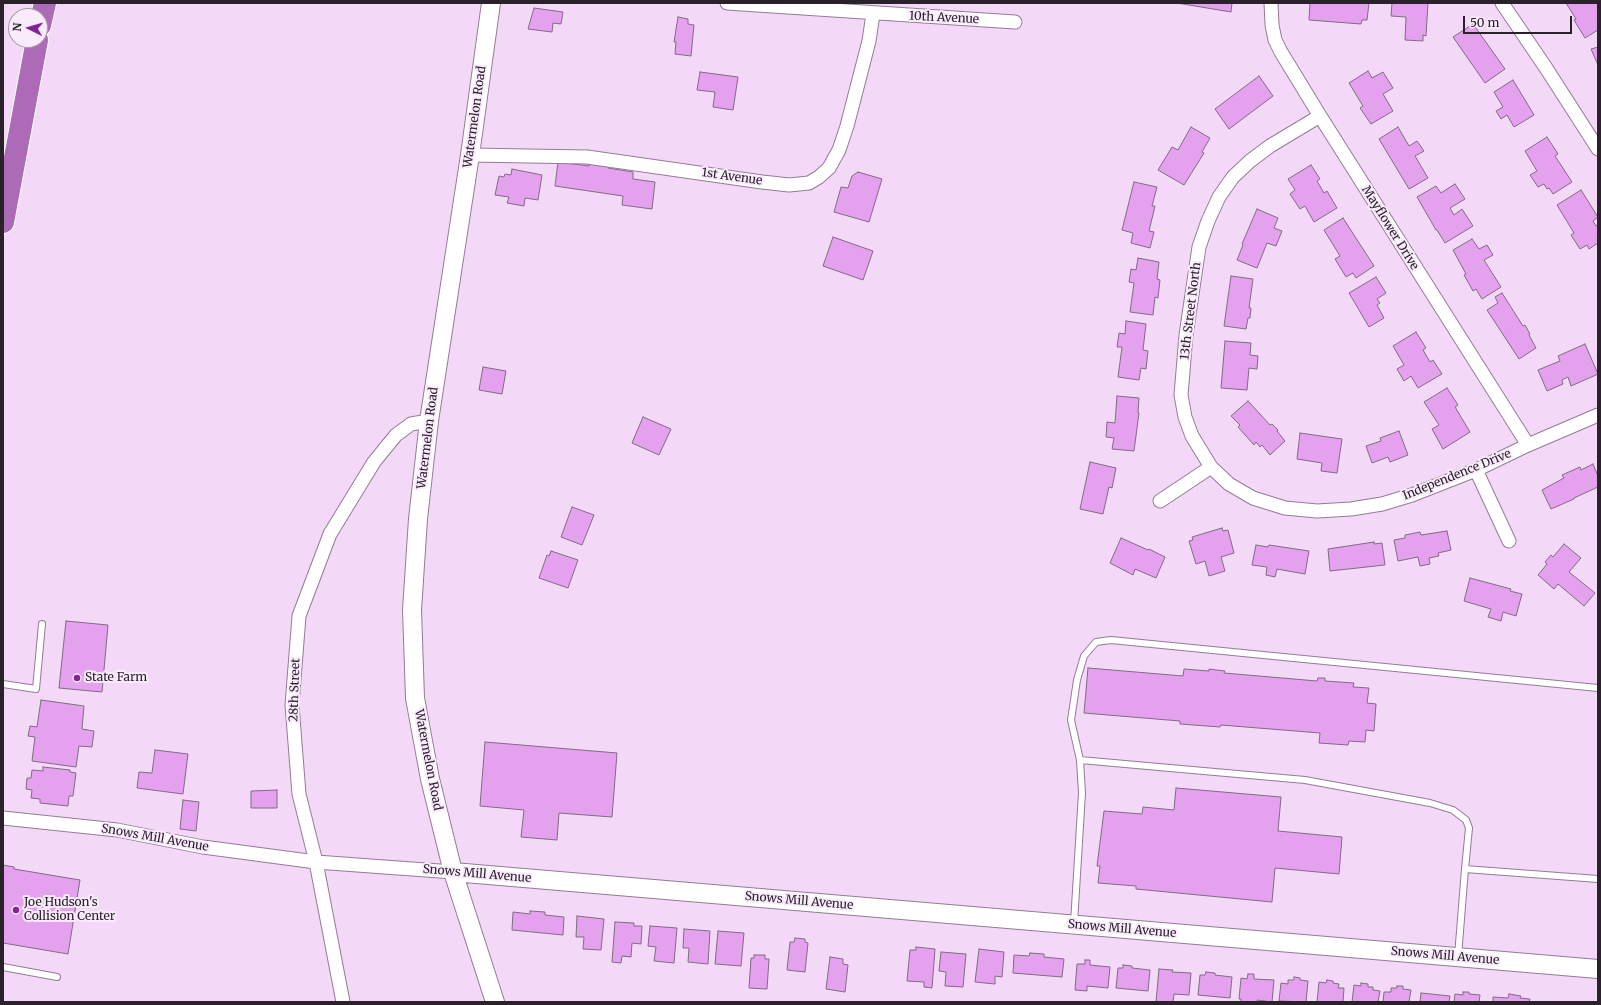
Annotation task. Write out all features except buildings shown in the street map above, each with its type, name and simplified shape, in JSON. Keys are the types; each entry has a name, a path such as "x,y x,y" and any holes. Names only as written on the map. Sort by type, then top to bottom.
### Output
{"highway":[{"path":"3,222 36,48"}],"main road":[{"name":"Watermelon Road","path":"491,3 470,155 429,421 418,518 412,610 415,698 430,779 453,872 495,1002"},
{"name":"Snows Mill Avenue","path":"453,872 1598,969"}],"street":[{"name":"10th Avenue","path":"727,3 873,14 1015,22"},
{"name":"Mayflower Drive","path":"1271,3 1272,25 1275,40 1320,116 1528,445"},
{"path":"1502,3 1598,149"},
{"name":"1st Avenue","path":"470,155 586,157 762,182 789,185 809,183 829,168 839,150 870,41 873,14"},
{"name":"13th Street North","path":"1285,508 1252,498 1229,484 1212,466 1192,436 1185,417 1181,394 1186,335 1199,247 1208,221 1219,197 1233,177 1250,161 1270,146 1320,116"},
{"name":"Independence Drive","path":"1285,508 1317,510 1351,509 1382,504 1412,496 1476,470 1528,445 1598,415"},
{"name":"28th Street","path":"343,1002 316,862 300,794 292,705 299,616 330,534 374,462 396,435 411,424 429,421"},
{"path":"1160,501 1212,466"},
{"path":"1476,470 1510,541"},
{"name":"Snows Mill Avenue","path":"3,818 117,830 203,847 316,862 453,872"}],"lane":[{"path":"3,684 36,689 42,624"},
{"path":"1074,925 1082,793 1080,760 1071,720 1077,680 1084,656 1096,642 1111,640 1598,688"},
{"path":"1080,760 1305,780 1430,803 1453,810 1466,820 1469,828 1458,958"},
{"path":"1465,869 1598,878"},
{"path":"3,967 57,977"}],"place":[{"name":"State Farm","path":"77,678"},
{"name":"Joe Hudson's Collision Center","path":"16,910"}]}
